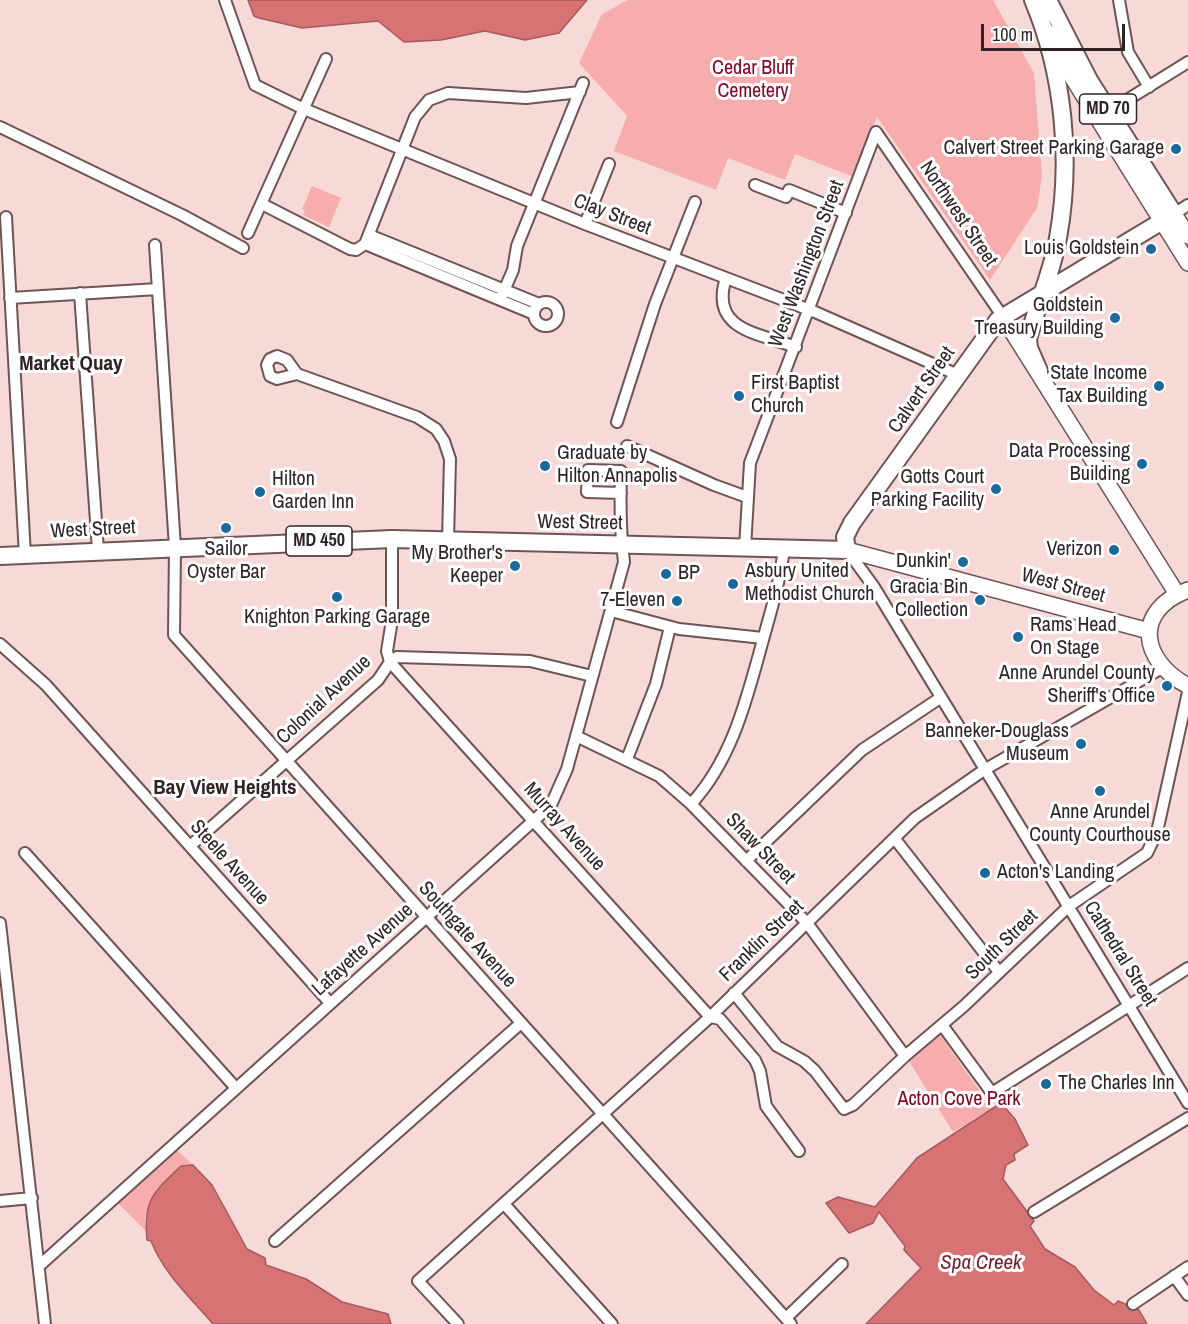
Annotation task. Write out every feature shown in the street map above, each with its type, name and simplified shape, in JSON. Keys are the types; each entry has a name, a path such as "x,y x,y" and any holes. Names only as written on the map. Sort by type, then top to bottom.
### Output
{"main road":[{"name":"MD 70","path":"1038,1 1188,236"},
{"path":"1038,1 1059,96 1064,141 1065,181 1060,228 1044,291 1028,339 1029,348 1039,371"},
{"name":"MD 70","path":"1174,214 1188,263"},
{"name":"Calvert Street","path":"848,550 844,537 849,528 998,320 1174,214"},
{"name":"Northwest Street","path":"1003,317 1182,592"},
{"name":"West Street","path":"0,556 392,539 848,550 1149,631"},
{"path":"1182,592 1157,611 1149,631 1152,650 1162,668 1188,686"}],"street":[{"name":"Clay Street","path":"225,0 255,85 304,109 585,224 809,310 958,375"},
{"path":"1119,0 1128,52 1149,87"},
{"path":"248,233 326,59"},
{"path":"1119,105 1188,62"},
{"path":"262,204 356,250 367,239 415,117 429,100 448,93 526,98 581,88 514,254 513,270 502,295"},
{"path":"0,127 182,214 243,248"},
{"name":"West Washington Street","path":"745,548 750,463 876,132"},
{"name":"Northwest Street","path":"876,132 1003,317"},
{"path":"585,224 609,164"},
{"path":"755,185 786,197 789,190 846,213"},
{"path":"617,423 652,315 695,202"},
{"path":"6,217 25,555"},
{"path":"367,239 536,309"},
{"name":"Southgate Avenue","path":"155,245 175,547 174,635 789,1321"},
{"path":"726,278 720,300 724,313 734,325 796,347"},
{"path":"10,298 158,289"},
{"path":"80,293 98,550"},
{"path":"297,374 417,417 436,429 444,441 450,459 448,540"},
{"path":"627,446 714,486 747,497"},
{"name":"Lafayette Avenue","path":"39,1266 551,805 558,793 576,736 624,562 621,493"},
{"name":"Colonial Avenue","path":"190,846 378,680 390,662 387,651 392,620 392,539"},
{"path":"692,804 713,778 745,706 775,600 784,548"},
{"name":"Cathedral Street","path":"848,550 874,587 984,770 1130,1004 1188,1103"},
{"path":"610,611 670,627 764,638"},
{"path":"627,759 656,684 670,627"},
{"name":"Steele Avenue","path":"0,644 46,685 330,1004"},
{"path":"390,662 400,656 530,661 592,675"},
{"name":"Murray Avenue","path":"390,662 710,1017 720,1019 755,1060 760,1071 766,1106 799,1151"},
{"name":"Franklin Street","path":"458,1324 418,1281 505,1205 710,1017 935,801 984,770 1162,668"},
{"name":"South Street","path":"734,993 777,1046 815,1071 844,1109 853,1105 1069,906 1137,861 1153,844 1188,692"},
{"path":"746,861 862,750 940,698"},
{"name":"Shaw Street","path":"576,736 659,776 692,804 807,923 905,1056"},
{"path":"895,838 999,972"},
{"path":"25,853 235,1088"},
{"path":"0,923 45,1324"},
{"path":"942,1025 992,1093 1188,968"},
{"path":"275,1240 521,1023"},
{"path":"1034,1212 1188,1118"},
{"path":"0,1201 32,1198"},
{"path":"505,1205 612,1324"},
{"path":"789,1321 842,1264"},
{"path":"1133,1304 1188,1267"},
{"path":"1174,1276 1188,1296"}],"green space":[{"name":"Cedar Bluff Cemetery","path":"628,0 993,0 1034,73 1042,176 1037,208 990,280 877,117 854,177 795,154 785,180 728,158 716,190 614,151 627,116 579,63 602,14"},
{"path":"312,186 341,198 329,227 303,215 305,210 302,209"},
{"name":"Acton Cove Park","path":"940,1035 992,1108 971,1121 973,1126 966,1131 963,1126 953,1132 909,1061"},
{"path":"177,1150 193,1165 181,1166 145,1216 146,1231 118,1203"}],"water":[{"path":"248,0 587,0 559,33 525,40 485,31 441,40 404,42 378,21 302,28 259,18 254,16"},
{"name":"Spa Creek","path":"1001,1103 1015,1119 1028,1145 1014,1154 1015,1160 1006,1165 1003,1179 1034,1221 1030,1226 1045,1249 1075,1267 1094,1290 1114,1305 1118,1301 1139,1310 1147,1324 866,1324 921,1268 904,1250 905,1246 879,1212 873,1223 849,1233 826,1203 838,1197 875,1207 917,1158"},
{"path":"193,1165 212,1185 247,1249 265,1258 266,1265 306,1279 342,1302 388,1314 391,1324 213,1324 170,1275 151,1241 147,1240 147,1215 152,1197 181,1166"}],"place":[{"name":"Calvert Street Parking Garage","path":"1176,149"},
{"name":"Louis Goldstein","path":"1151,249"},
{"name":"Goldstein Treasury Building","path":"1115,318"},
{"name":"State Income Tax Building","path":"1159,386"},
{"name":"First Baptist Church","path":"739,396"},
{"name":"Data Processing Building","path":"1142,464"},
{"name":"Graduate by Hilton Annapolis","path":"545,466"},
{"name":"Gotts Court Parking Facility","path":"996,489"},
{"name":"Hilton Garden Inn","path":"260,492"},
{"name":"Sailor Oyster Bar","path":"226,528"},
{"name":"Verizon","path":"1114,550"},
{"name":"Dunkin'","path":"963,562"},
{"name":"My Brother's Keeper","path":"515,566"},
{"name":"BP","path":"666,574"},
{"name":"Asbury United Methodist Church","path":"733,584"},
{"name":"Knighton Parking Garage","path":"337,597"},
{"name":"Gracia Bin Collection","path":"980,600"},
{"name":"7-Eleven","path":"677,601"},
{"name":"Rams Head On Stage","path":"1018,637"},
{"name":"Anne Arundel County Sheriff's Office","path":"1167,686"},
{"name":"Banneker-Douglass Museum","path":"1081,744"},
{"name":"Anne Arundel County Courthouse","path":"1100,791"},
{"name":"Acton's Landing","path":"985,873"},
{"name":"The Charles Inn","path":"1046,1084"}],"district":[{"name":"Market Quay","path":"71,364"},
{"name":"Bay View Heights","path":"225,788"}]}
